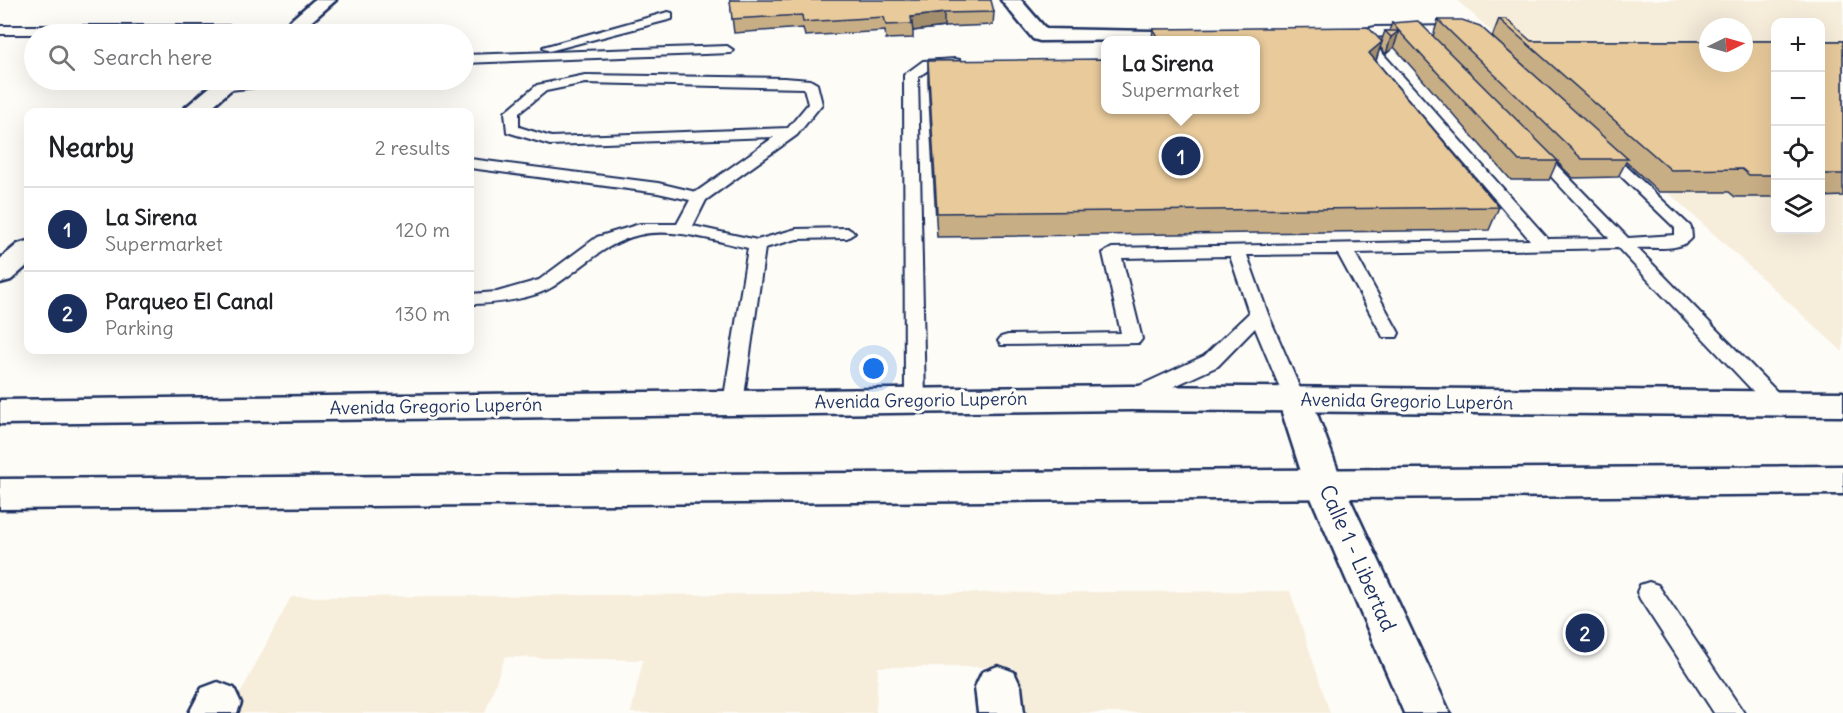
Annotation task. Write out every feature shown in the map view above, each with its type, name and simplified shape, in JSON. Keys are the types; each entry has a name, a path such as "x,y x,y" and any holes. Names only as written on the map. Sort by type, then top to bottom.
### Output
{"main road":[{"path":"298,24 326,0"},
{"path":"1011,0 1040,35 1101,36"},
{"path":"197,108 219,90"},
{"path":"0,274 24,253"},
{"name":"Avenida Gregorio Luperón","path":"0,412 1130,398 1843,404"},
{"name":"Calle 1 - Libertad","path":"1294,400 1324,484 1427,713"},
{"path":"0,494 1843,480"}],"lane":[{"path":"515,56 668,16"},
{"path":"0,30 24,30"},
{"path":"1470,33 1458,30 1370,32 1362,37 1543,244"},
{"path":"1417,31 1434,48"},
{"path":"474,58 727,50"},
{"path":"915,400 911,75 928,64 974,63"},
{"path":"682,229 699,197 792,132 815,105 810,84 585,79 542,88 512,112 512,129 550,141 792,132"},
{"path":"1525,141 1777,404"},
{"path":"1008,341 1132,339 1112,253 1673,242 1684,238 1686,233 1683,227 1592,142"},
{"path":"474,164 658,188 699,197"},
{"path":"474,299 498,298 545,284 603,241 640,230 682,229 757,245 796,234 847,232"},
{"path":"733,403 757,245"},
{"path":"1343,248 1390,333"},
{"path":"1237,250 1259,314 1294,400"},
{"path":"1130,398 1211,361 1259,314"},
{"path":"1648,592 1730,713"}],"shaded area":[{"path":"1457,0 1843,0 1843,352"},
{"path":"1290,591 1330,713 1022,713 1013,667 878,667 876,713 631,713 643,660 505,657 485,713 230,713 291,597"}],"building":[{"path":"730,0 991,0 994,12 944,13 911,17 912,24 886,25 884,17 803,22 802,15 732,19"},
{"path":"1499,19 1506,19 1531,41 1699,41 1699,72 1753,72 1753,41 1771,41 1771,175 1749,175 1742,169 1671,170"},
{"path":"1438,20 1462,20 1480,26 1628,159 1582,159"},
{"path":"1418,21 1558,161 1519,161 1392,23"},
{"path":"1368,27 1382,42 1369,53 1499,207 937,213 928,61 1101,59 1101,114 1260,114 1260,36 1157,36 1153,29"},
{"path":"1385,31 1399,31 1391,37"},
{"path":"1825,41 1843,41 1843,174 1825,174"}],"place":[{"name":"La Sirena","path":"1181,156"},
{"name":"Parqueo El Canal","path":"1585,633"}]}
